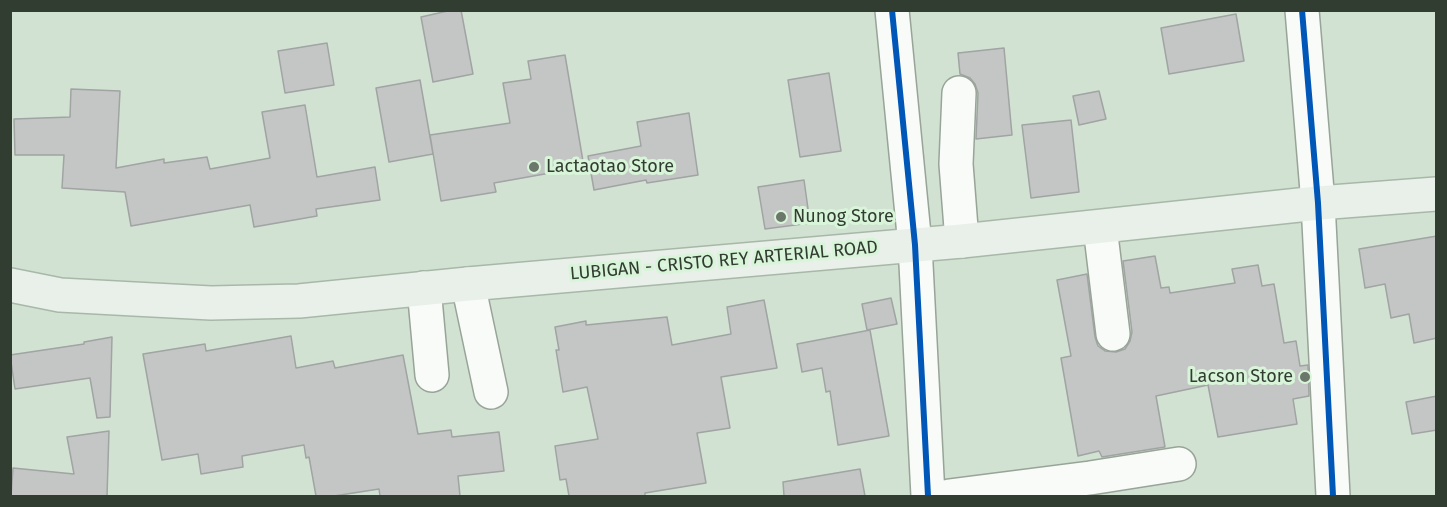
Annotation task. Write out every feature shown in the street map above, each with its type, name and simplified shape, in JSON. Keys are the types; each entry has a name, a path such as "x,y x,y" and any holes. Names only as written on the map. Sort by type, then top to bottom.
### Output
{"main road":[{"name":"LUBIGAN - CRISTO REY ARTERIAL ROAD","path":"10,285 60,294 211,303 299,301 962,241 1318,203 1437,194"}],"street":[{"path":"892,10 915,244 927,496"},
{"path":"1302,10 1318,203 1333,496"},
{"path":"959,93 956,164 962,241"},
{"path":"1100,227 1113,334"},
{"path":"468,284 491,392"},
{"path":"424,288 432,375"},
{"path":"949,496 1179,464"}],"building":[{"path":"461,10 473,74 433,82 421,17"},
{"path":"1236,14 1244,61 1169,74 1161,28"},
{"path":"327,43 334,85 285,93 278,51"},
{"path":"1004,48 1012,135 976,139 978,93 970,78 960,74 958,53"},
{"path":"565,55 584,167 494,183 496,192 441,201 430,135 510,123 503,83 531,79 528,61"},
{"path":"829,73 841,151 800,157 788,80"},
{"path":"420,80 433,154 389,162 376,88"},
{"path":"71,89 120,91 116,168 164,159 164,163 207,157 210,169 270,158 262,112 305,105 317,177 375,167 380,200 316,209 317,216 254,227 250,205 131,226 125,192 62,188 64,155 15,155 14,119 70,117"},
{"path":"1099,91 1106,119 1079,125 1073,96"},
{"path":"689,113 698,175 647,183 646,180 594,190 588,156 641,146 637,122"},
{"path":"1071,120 1079,192 1031,198 1022,125"},
{"path":"804,180 810,223 765,229 758,187"},
{"path":"1437,236 1437,338 1414,343 1409,314 1391,318 1385,284 1365,288 1359,249"},
{"path":"1155,256 1161,288 1169,287 1170,293 1235,283 1232,269 1258,265 1262,286 1274,284 1284,343 1296,341 1300,366 1308,365 1309,396 1293,399 1297,424 1218,437 1208,385 1156,396 1165,447 1102,457 1099,451 1078,456 1061,358 1071,356 1057,280 1087,274 1098,346 1105,351 1116,352 1125,349 1132,332 1123,261"},
{"path":"891,298 897,324 867,330 862,304"},
{"path":"764,300 777,368 721,377 730,428 697,433 706,483 645,493 645,496 569,496 566,479 560,480 555,446 598,439 587,387 563,392 556,350 559,350 555,327 586,321 586,325 667,317 672,345 731,334 727,307"},
{"path":"870,330 889,436 838,445 830,391 826,392 822,368 802,372 797,344"},
{"path":"291,336 296,368 333,361 335,368 403,355 418,434 451,430 452,437 499,432 504,471 458,476 460,496 380,496 379,489 334,496 316,496 309,457 306,458 304,445 242,456 243,467 201,474 198,454 162,460 143,354 205,344 206,351"},
{"path":"112,337 110,417 97,418 90,378 15,389 10,355 84,344 84,342"},
{"path":"1437,396 1437,430 1412,434 1406,402"},
{"path":"109,431 107,496 11,496 13,468 74,474 67,437"},
{"path":"860,469 865,496 784,496 783,482"}],"cycle path":[{"path":"892,10 915,245 928,496"},
{"path":"1302,10 1318,203 1333,496"}],"place":[{"name":"Lactaotao Store","path":"534,167"},
{"name":"Nunog Store","path":"781,217"},
{"name":"Lacson Store","path":"1305,377"}]}
